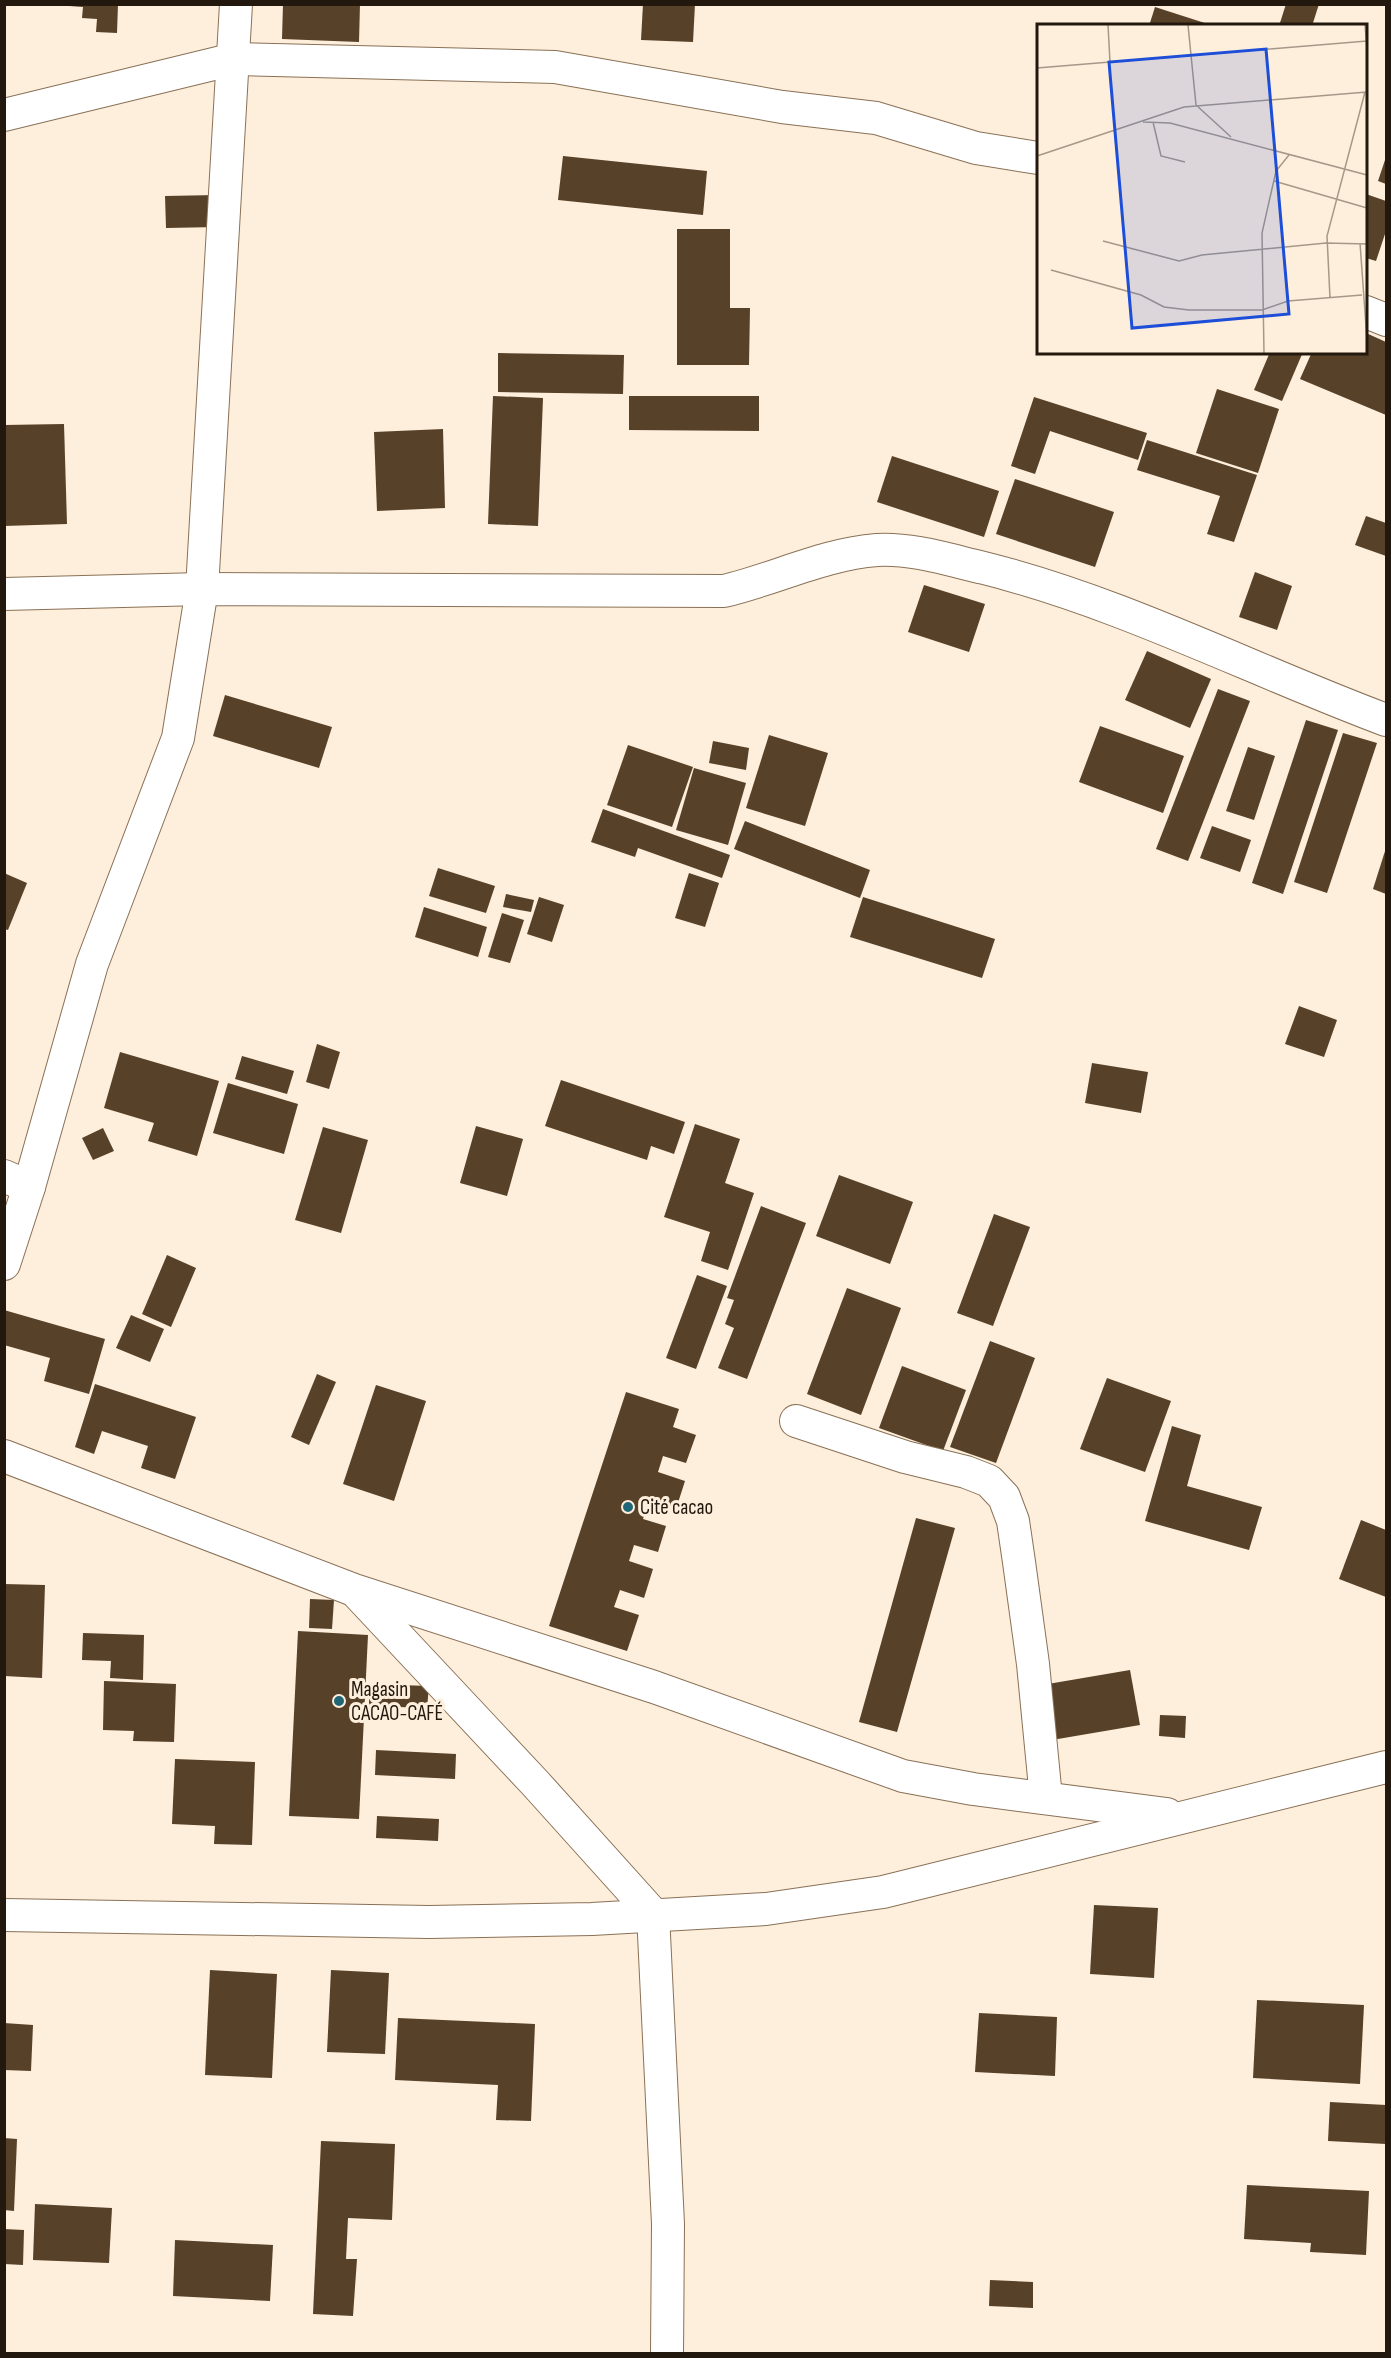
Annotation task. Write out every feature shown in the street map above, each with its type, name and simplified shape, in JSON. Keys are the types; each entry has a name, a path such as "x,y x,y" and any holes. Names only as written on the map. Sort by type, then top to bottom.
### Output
{"street":[{"path":"4,1264 17,1181 92,964 178,738 202,590 236,4"},
{"path":"4,115 234,59 555,67 782,106 876,118 976,148 1037,158"},
{"path":"1367,313 1386,320"},
{"path":"4,594 202,590 724,591 843,555 878,550 930,555 1029,579 1181,636 1386,720"},
{"path":"796,1420 905,1456 966,1472 989,1481 1004,1497 1013,1521 1021,1573 1033,1664 1046,1798"},
{"path":"4,1456 354,1590 654,1687 903,1776 973,1789 1186,1816"},
{"path":"354,1590 544,1792 652,1914 668,2224 667,2354"},
{"path":"4,1916 429,1922 592,1919 766,1909 883,1893 1386,1767"}],"building":[{"path":"69,4 118,4 117,33 96,32 97,19 82,18 83,7 69,6"},
{"path":"283,4 360,4 359,42 282,39"},
{"path":"643,4 695,4 693,42 641,40"},
{"path":"1286,4 1319,4 1313,24 1280,24"},
{"path":"1155,7 1208,24 1150,24"},
{"path":"563,156 707,171 703,215 558,200"},
{"path":"1386,160 1386,184 1378,181"},
{"path":"1367,194 1386,201 1386,231 1376,261 1367,258"},
{"path":"217,195 218,227 166,228 165,196"},
{"path":"677,229 730,229 730,308 750,308 749,365 677,365"},
{"path":"1367,333 1386,342 1386,415 1300,379 1311,354 1367,354"},
{"path":"498,353 624,355 623,394 498,392"},
{"path":"1269,354 1302,354 1282,401 1254,390"},
{"path":"1217,389 1279,409 1258,473 1196,453"},
{"path":"493,396 543,398 538,526 488,524"},
{"path":"629,396 759,396 759,431 629,430"},
{"path":"1034,397 1147,433 1138,460 1050,431 1035,474 1011,466"},
{"path":"64,424 67,524 4,526 4,425"},
{"path":"443,429 445,508 377,511 374,432"},
{"path":"1147,440 1257,475 1234,542 1207,534 1220,496 1137,470"},
{"path":"892,456 999,491 984,537 877,502"},
{"path":"1015,479 1114,512 1095,567 996,534"},
{"path":"1366,516 1386,523 1386,556 1355,545"},
{"path":"1255,572 1292,586 1277,630 1239,617"},
{"path":"924,585 985,604 969,652 908,632"},
{"path":"1147,651 1211,679 1190,728 1125,700"},
{"path":"1218,689 1250,701 1188,861 1156,849"},
{"path":"225,695 332,727 319,768 213,736"},
{"path":"1306,720 1338,730 1283,894 1252,883"},
{"path":"1100,726 1184,756 1163,813 1079,782"},
{"path":"1343,733 1377,743 1327,893 1294,882"},
{"path":"769,735 828,753 805,826 746,808"},
{"path":"713,741 749,748 746,770 709,763"},
{"path":"628,745 693,767 672,827 607,805"},
{"path":"1248,747 1275,756 1254,820 1226,811"},
{"path":"694,768 746,783 728,845 676,830"},
{"path":"603,809 730,855 722,878 638,848 635,857 591,842"},
{"path":"745,821 870,870 860,898 734,849"},
{"path":"1212,826 1251,840 1240,872 1200,858"},
{"path":"1386,848 1386,894 1373,889"},
{"path":"438,868 495,886 486,913 429,896"},
{"path":"4,873 27,883 8,930 4,929"},
{"path":"689,873 719,883 705,927 675,918"},
{"path":"506,894 534,900 531,912 503,907"},
{"path":"539,897 564,905 552,942 527,934"},
{"path":"863,897 995,939 982,978 850,937"},
{"path":"424,907 487,927 478,957 415,937"},
{"path":"502,913 524,920 510,963 488,957"},
{"path":"1299,1006 1337,1020 1324,1057 1285,1044"},
{"path":"317,1044 340,1052 329,1089 306,1082"},
{"path":"120,1052 219,1081 197,1156 148,1141 154,1123 104,1108"},
{"path":"242,1056 294,1071 287,1094 235,1079"},
{"path":"1092,1063 1148,1072 1141,1113 1085,1103"},
{"path":"561,1080 685,1122 674,1154 651,1146 647,1160 545,1126"},
{"path":"228,1083 298,1104 284,1154 213,1133"},
{"path":"695,1124 740,1139 725,1183 754,1193 728,1270 701,1261 710,1232 664,1217"},
{"path":"476,1126 523,1139 507,1196 460,1183"},
{"path":"323,1127 368,1140 341,1233 295,1220"},
{"path":"103,1128 114,1151 93,1160 82,1138"},
{"path":"839,1175 913,1202 890,1264 816,1236"},
{"path":"761,1206 806,1223 747,1379 718,1368 734,1328 725,1324 734,1300 727,1298"},
{"path":"994,1214 1030,1227 993,1326 957,1313"},
{"path":"167,1255 196,1268 171,1327 142,1314"},
{"path":"697,1275 727,1286 696,1369 666,1358"},
{"path":"847,1288 901,1308 861,1415 807,1394"},
{"path":"4,1310 105,1339 89,1394 44,1381 50,1358 4,1345"},
{"path":"131,1315 164,1329 150,1362 116,1348"},
{"path":"990,1341 1035,1358 996,1463 950,1447"},
{"path":"902,1366 966,1390 943,1451 879,1428"},
{"path":"317,1374 336,1382 309,1445 291,1437"},
{"path":"1107,1378 1171,1401 1145,1472 1080,1449"},
{"path":"95,1384 196,1417 175,1479 141,1468 148,1446 102,1431 94,1454 75,1447"},
{"path":"376,1385 426,1401 394,1501 343,1484"},
{"path":"626,1392 679,1409 673,1427 696,1435 686,1463 663,1456 658,1472 685,1481 676,1509 649,1500 643,1519 666,1526 658,1552 634,1545 629,1561 653,1569 644,1598 620,1590 614,1607 639,1615 627,1651 549,1626"},
{"path":"1172,1426 1201,1435 1187,1486 1262,1507 1249,1550 1145,1521"},
{"path":"916,1518 955,1528 897,1732 859,1722"},
{"path":"1361,1520 1386,1530 1386,1597 1339,1579"},
{"path":"4,1584 45,1585 42,1678 4,1676"},
{"path":"310,1599 334,1600 332,1629 309,1628"},
{"path":"298,1631 368,1635 359,1819 289,1816"},
{"path":"83,1633 144,1635 143,1680 110,1678 111,1661 82,1660"},
{"path":"1130,1670 1140,1725 1052,1740 1042,1685"},
{"path":"104,1681 176,1684 174,1742 133,1741 134,1731 103,1730"},
{"path":"369,1684 429,1686 427,1708 369,1706"},
{"path":"1160,1715 1186,1716 1185,1738 1159,1736"},
{"path":"376,1750 456,1754 455,1779 375,1775"},
{"path":"175,1759 255,1762 252,1845 214,1844 215,1826 172,1824"},
{"path":"377,1816 439,1819 438,1841 376,1838"},
{"path":"1094,1905 1158,1908 1154,1978 1090,1974"},
{"path":"210,1970 277,1974 272,2078 205,2075"},
{"path":"331,1970 389,1973 385,2054 327,2052"},
{"path":"1257,2000 1364,2005 1360,2084 1253,2078"},
{"path":"979,2013 1057,2017 1055,2076 975,2072"},
{"path":"398,2018 535,2024 531,2121 496,2120 498,2085 395,2080"},
{"path":"4,2023 33,2025 31,2071 4,2070"},
{"path":"1330,2102 1386,2105 1386,2144 1328,2141"},
{"path":"4,2138 17,2139 14,2211 4,2210"},
{"path":"321,2141 395,2144 392,2220 348,2218 346,2259 357,2259 353,2316 313,2314"},
{"path":"1247,2185 1369,2191 1366,2255 1310,2252 1311,2243 1244,2239"},
{"path":"35,2204 112,2208 109,2263 33,2260"},
{"path":"4,2229 24,2230 23,2265 4,2264"},
{"path":"175,2240 273,2245 270,2301 173,2296"},
{"path":"990,2280 1033,2282 1033,2308 989,2306"}],"place":[{"name":"Cité cacao","path":"628,1507"},
{"name":"Magasin CACAO-CAFÉ","path":"339,1701"}]}
